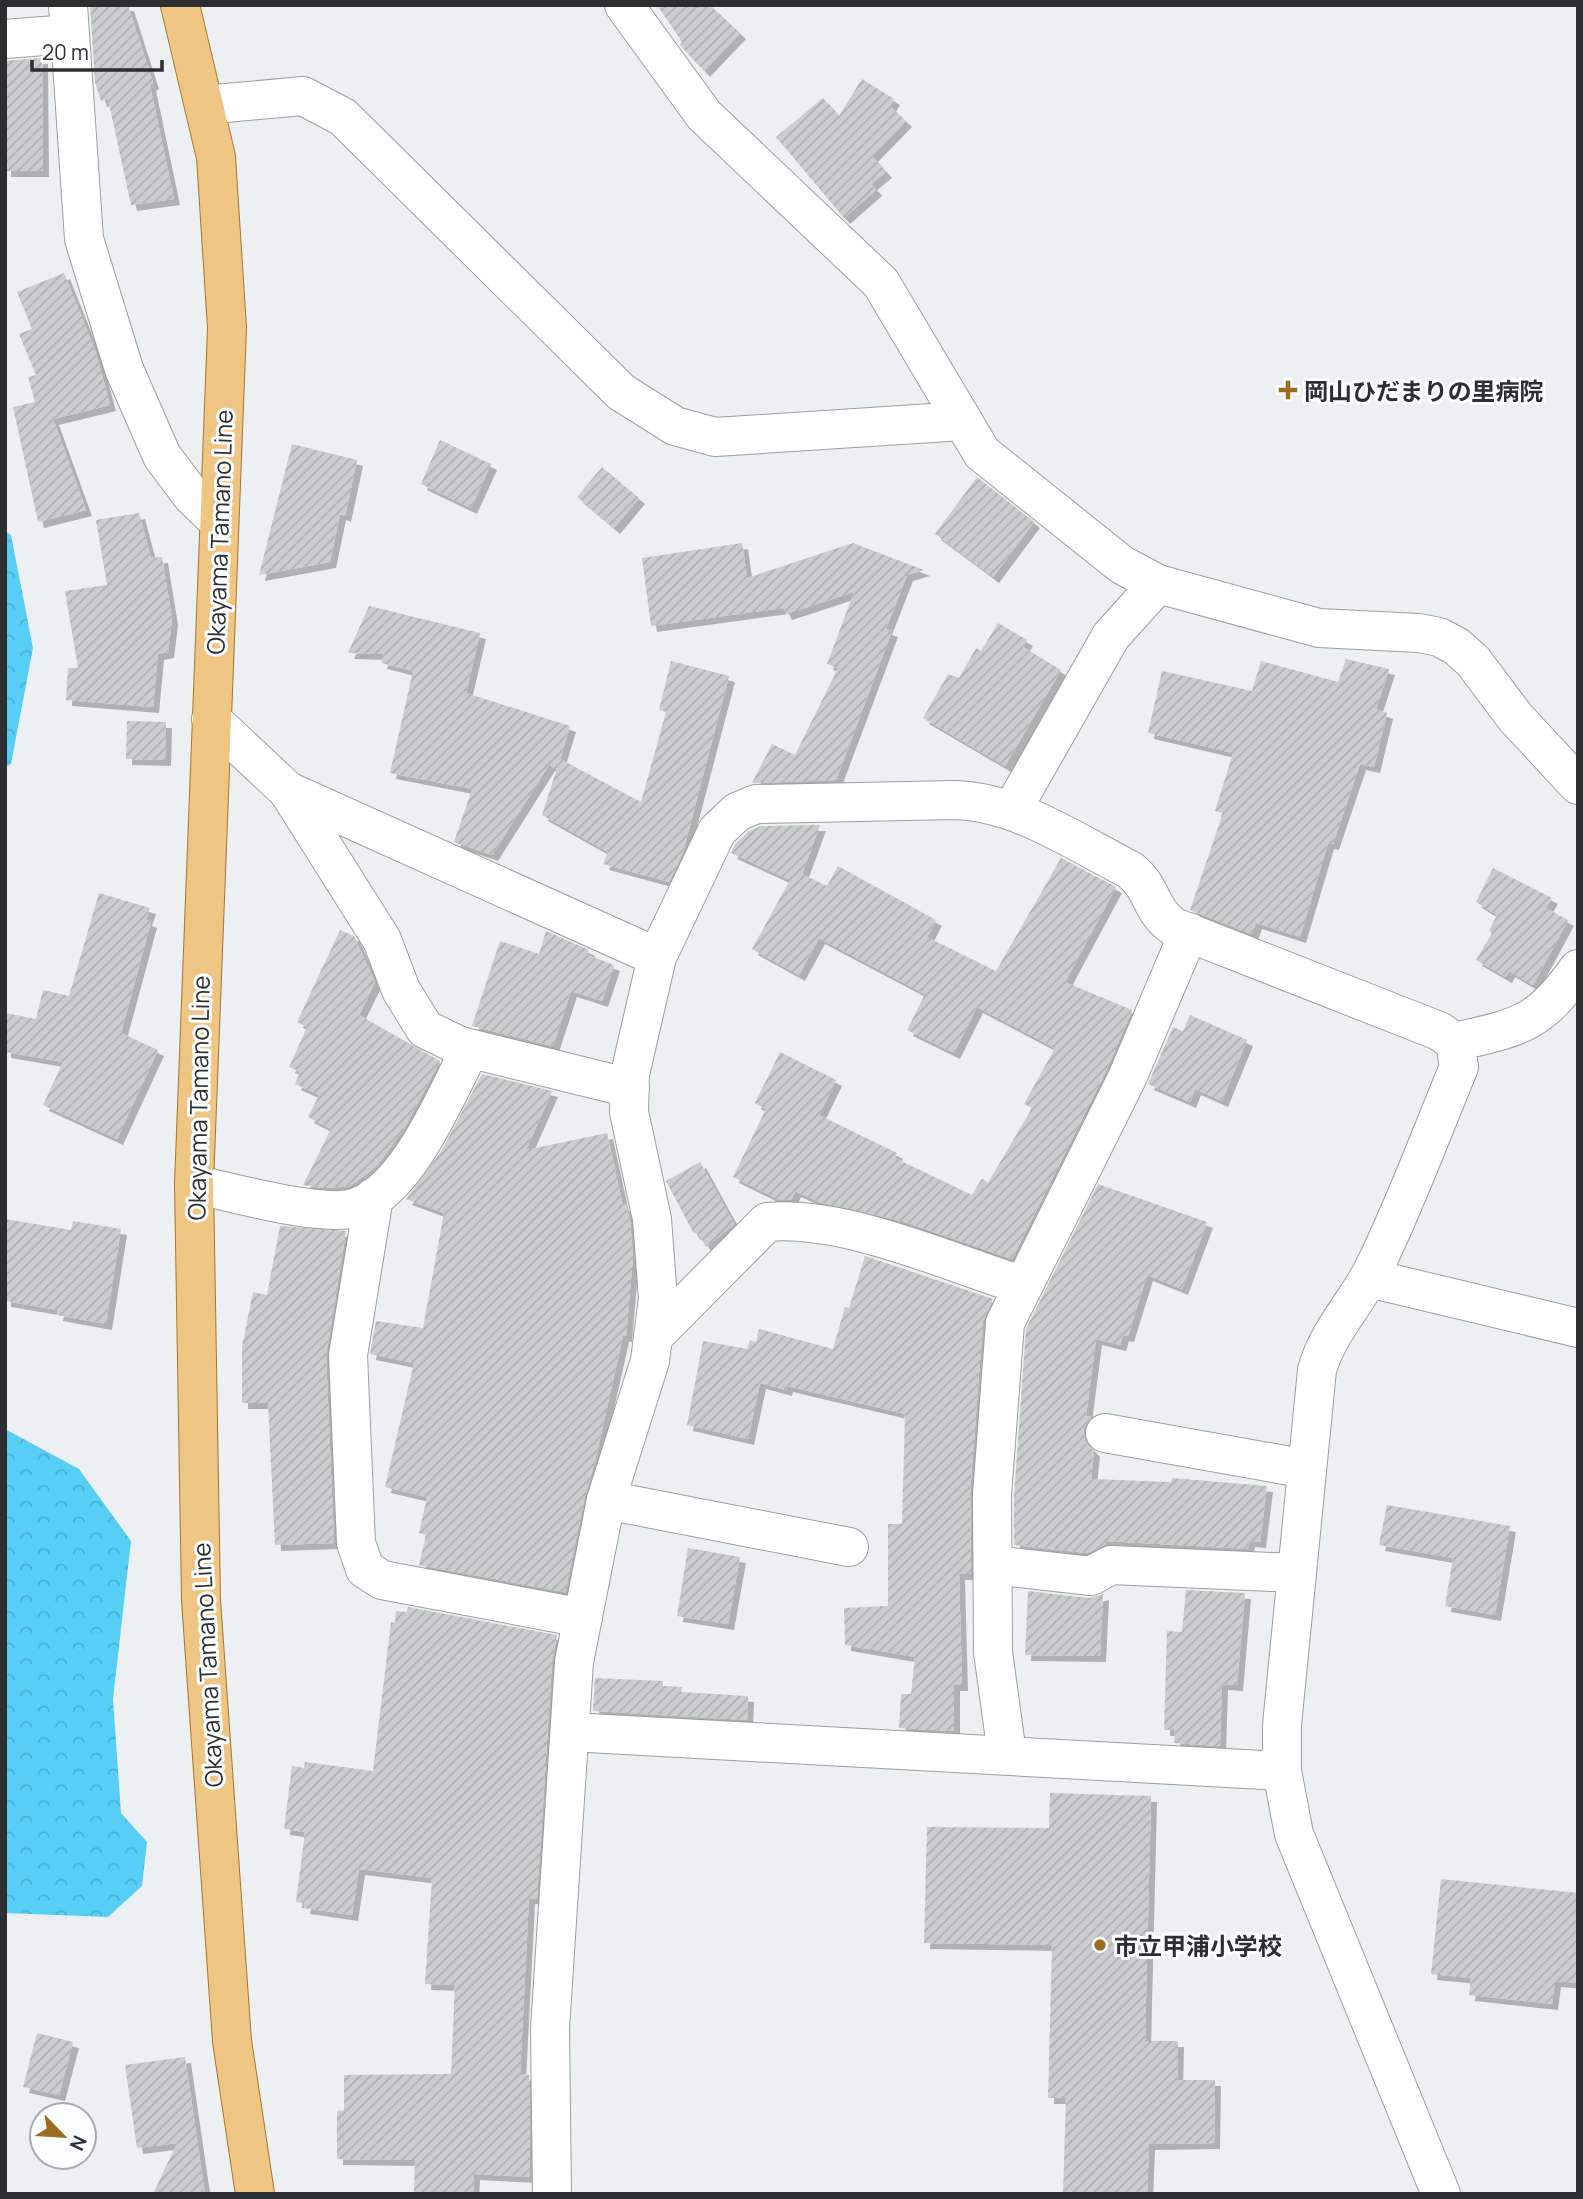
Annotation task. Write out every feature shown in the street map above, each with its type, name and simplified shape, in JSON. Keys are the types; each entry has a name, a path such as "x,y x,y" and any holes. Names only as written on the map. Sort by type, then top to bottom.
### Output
{"main road":[{"name":"Okayama Tamano Line","path":"180,5 216,157 228,328 194,1184 201,1600 232,2041 255,2194"}],"street":[{"path":"624,5 704,115 881,283 982,453 1122,565 1158,584 1319,628 1419,633 1439,637 1473,660 1515,717 1578,785"},
{"path":"5,39 69,19 84,239 120,356 162,456 192,496 219,522"},
{"path":"204,105 303,96 343,117 621,391 675,426 715,437 963,421"},
{"path":"1012,810 1111,636 1158,584"},
{"path":"211,719 288,791 382,940 401,990 425,1030 470,1049 630,1088"},
{"path":"288,791 657,957"},
{"path":"552,2194 550,2028 574,1662 606,1500 650,1361 658,1298 652,1219 629,1112 630,1073 657,957 717,831 737,812 756,804 955,800 984,801 1012,810 1130,870 1146,883 1159,916 1189,932 1439,1031 1455,1042 1459,1067 1369,1278 1323,1347 1317,1370 1282,1725 1282,1771 1294,1834 1441,2194"},
{"path":"1007,1755 993,1652 992,1495 1005,1323 1021,1285 1127,1078 1189,932"},
{"path":"1455,1042 1532,1020 1555,1002 1578,969"},
{"path":"194,1184 303,1208 356,1208 387,1186 426,1137 470,1049"},
{"path":"374,1197 348,1355 356,1543 365,1569 382,1580 583,1618"},
{"path":"653,1337 766,1222 797,1220 863,1234 1021,1285"},
{"path":"1369,1278 1578,1328"},
{"path":"1105,1433 1307,1469"},
{"path":"606,1500 849,1547"},
{"path":"993,1565 1091,1576 1111,1565 1297,1573"},
{"path":"570,1732 1282,1771"}],"green space":[{"path":"5,531 11,535 33,648 11,764 5,767"},
{"path":"5,1429 79,1469 131,1541 113,1699 121,1813 147,1842 142,1886 108,1917 5,1913"}],"building":[{"path":"90,5 128,5 153,83 150,85 174,199 131,205 108,99 101,101 95,82"},
{"path":"657,5 710,5 740,33 704,71 680,45 682,42"},
{"path":"42,58 43,171 5,171 5,61"},
{"path":"862,79 894,99 890,106 906,121 872,156 886,172 871,184 876,190 844,218 776,137 823,98 839,116"},
{"path":"64,273 96,353 110,405 53,419 86,510 38,522 13,407 35,402 28,377 36,375 19,334 32,329 17,292"},
{"path":"440,440 491,464 471,508 421,484"},
{"path":"292,444 357,460 345,516 340,514 330,562 259,575"},
{"path":"602,467 639,498 614,528 577,497"},
{"path":"977,477 1034,522 993,577 935,534"},
{"path":"139,513 151,558 162,557 172,619 168,652 158,654 153,707 66,700 68,668 78,668 65,591 107,585 96,520"},
{"path":"742,543 747,578 853,543 924,570 907,575 886,629 892,631 836,780 752,783 772,744 795,755 838,668 827,664 854,592 786,614 783,608 651,626 642,558"},
{"path":"369,606 480,633 466,693 570,726 557,769 549,765 492,855 454,842 472,789 390,773 413,671 381,663 384,654 348,653"},
{"path":"998,623 1027,640 1023,647 1061,670 1005,766 923,718 948,674 959,678 976,648 981,651"},
{"path":"1346,659 1389,669 1376,709 1387,713 1374,767 1360,764 1333,844 1328,843 1300,937 1256,923 1252,934 1190,910 1223,813 1215,811 1233,753 1148,733 1162,671 1252,691 1261,661 1338,682"},
{"path":"671,661 729,676 683,852 669,882 603,864 608,852 542,815 560,759 641,802 666,712 659,710"},
{"path":"127,721 166,722 165,760 126,759"},
{"path":"820,825 802,874 827,886 838,866 936,920 927,937 996,971 1061,858 1116,887 1065,982 1132,1010 1107,1069 1012,1259 902,1221 819,1202 795,1191 791,1200 780,1200 733,1177 766,1109 755,1103 780,1052 836,1080 819,1115 897,1153 895,1158 972,1195 982,1178 988,1183 1032,1108 1024,1104 1055,1048 977,1007 954,1053 907,1030 925,994 819,938 799,975 752,949 790,880 731,853 735,844 749,831 761,826"},
{"path":"1493,868 1552,898 1546,908 1568,920 1533,985 1509,971 1506,977 1476,960 1492,933 1489,931 1497,915 1476,902"},
{"path":"99,893 150,908 146,920 151,922 121,1033 158,1050 117,1139 43,1105 63,1062 5,1052 5,1013 36,1019 43,990 69,996"},
{"path":"340,930 354,936 375,982 359,1015 440,1061 405,1127 377,1166 350,1186 325,1188 303,1185 331,1129 308,1117 319,1095 295,1084 300,1072 289,1067 307,1027 297,1022"},
{"path":"546,931 589,950 587,955 614,965 602,1001 571,991 553,1046 472,1026 500,941 539,954"},
{"path":"1190,1015 1247,1040 1222,1101 1195,1089 1190,1102 1148,1084 1173,1027 1183,1031"},
{"path":"482,1074 552,1091 526,1150 607,1133 623,1206 626,1204 630,1222 633,1255 626,1336 623,1336 565,1592 419,1565 426,1535 419,1533 427,1497 385,1487 414,1363 370,1354 376,1321 423,1328 444,1213 406,1199 442,1150"},
{"path":"700,1162 734,1224 706,1247 697,1232 694,1234 666,1181"},
{"path":"1098,1184 1207,1222 1182,1289 1147,1275 1128,1336 1123,1335 1120,1345 1096,1339 1086,1416 1091,1417 1083,1430 1085,1441 1094,1451 1091,1479 1171,1482 1172,1478 1267,1486 1260,1542 1249,1541 1248,1549 1106,1541 1106,1544 1087,1553 1014,1545 1014,1496 1026,1329"},
{"path":"5,1219 71,1230 73,1221 121,1229 106,1324 57,1315 58,1310 5,1301"},
{"path":"280,1226 346,1231 326,1356 334,1543 275,1545 268,1403 242,1403 242,1347 253,1292 267,1295"},
{"path":"865,1256 993,1299 983,1321 970,1493 971,1574 959,1574 962,1685 954,1685 954,1731 899,1728 901,1694 911,1694 915,1657 845,1645 844,1608 888,1606 888,1524 902,1524 905,1414 787,1386 786,1390 760,1383 748,1439 687,1425 703,1341 747,1349 750,1340 756,1342 759,1329 833,1349 845,1307 849,1308"},
{"path":"1387,1505 1510,1526 1495,1615 1445,1606 1453,1558 1379,1545"},
{"path":"688,1548 740,1557 728,1624 677,1616"},
{"path":"1186,1590 1245,1593 1237,1685 1222,1684 1220,1746 1174,1743 1175,1730 1164,1730 1167,1631 1182,1632"},
{"path":"1028,1591 1089,1598 1103,1594 1100,1656 1025,1655"},
{"path":"408,1607 557,1635 552,1661 537,1899 529,1898 520,2074 529,2075 530,2177 474,2174 473,2194 414,2194 415,2160 337,2159 337,2111 344,2110 344,2075 451,2074 455,1985 425,1984 432,1878 359,1869 352,1915 304,1908 305,1903 296,1902 305,1832 284,1829 292,1766 304,1768 305,1762 373,1771 391,1622 395,1623 396,1611 407,1612"},
{"path":"595,1678 663,1681 663,1686 682,1687 681,1692 748,1696 747,1720 593,1711"},
{"name":"市立甲浦小学校","path":"1050,1793 1151,1796 1145,2041 1178,2041 1177,2080 1215,2080 1214,2143 1149,2144 1147,2194 1063,2194 1066,2098 1048,2098 1052,1945 924,1943 927,1827 1049,1828"},
{"path":"1441,1879 1578,1893 1578,1983 1555,1981 1552,2004 1469,1995 1471,1978 1431,1974"},
{"path":"37,2033 73,2042 59,2095 23,2087"},
{"path":"185,2057 205,2194 153,2194 177,2143 137,2148 125,2065"}],"place":[{"name":"岡山ひだまりの里病院","path":"1288,390"},
{"name":"市立甲浦小学校","path":"1100,1945"}]}
